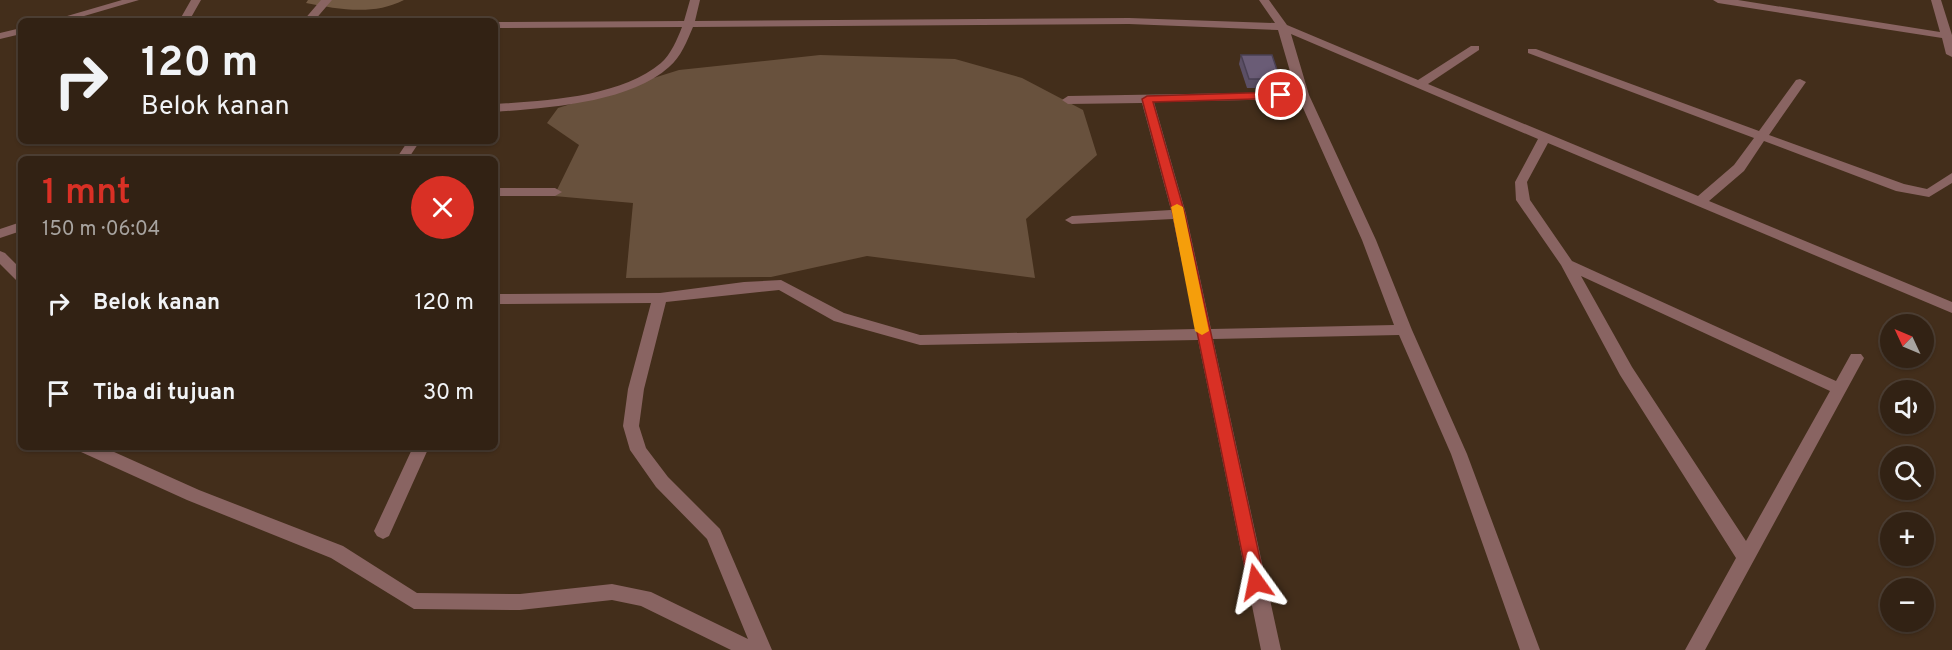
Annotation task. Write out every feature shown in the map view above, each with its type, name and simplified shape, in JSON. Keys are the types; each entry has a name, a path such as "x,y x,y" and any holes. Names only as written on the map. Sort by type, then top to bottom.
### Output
{"street":[{"path":"66,18 134,0"},
{"path":"186,18 196,0"},
{"path":"311,18 327,0"},
{"path":"498,108 564,102 644,77 666,65 690,24 695,0"},
{"path":"1264,0 1283,27 1303,94 1369,240 1404,330 1460,454 1530,650"},
{"path":"1718,0 1947,36"},
{"path":"1937,2 1952,54"},
{"path":"1937,2 1952,6"},
{"path":"498,25 1129,21 1283,27 1421,83 1952,308"},
{"path":"0,36 18,32"},
{"path":"1421,83 1475,48"},
{"path":"1532,51 1916,192 1929,193 1952,177"},
{"path":"1700,202 1739,168 1800,82"},
{"path":"1068,100 1303,94"},
{"path":"1147,99 1179,214 1271,650"},
{"path":"1546,136 1521,182 1523,200 1567,264 1626,371 1746,557"},
{"path":"498,192 555,192"},
{"path":"1072,220 1179,214"},
{"path":"0,234 18,227"},
{"path":"0,256 18,274"},
{"path":"1567,264 1839,389"},
{"path":"498,299 660,298 744,287 781,285 839,316 920,340 1100,338 1203,332 1404,330"},
{"path":"660,298 636,388 631,426 633,434 638,450 662,482 714,534 762,650"},
{"path":"1695,650 1856,358"},
{"path":"94,450 193,495 337,552 414,601 520,602 612,592 644,598 751,650"},
{"path":"383,531 420,450"}],"shaded area":[{"path":"308,0 404,0 380,8 355,10 306,3"},
{"path":"820,55 955,59 1022,78 1083,110 1097,155 1026,219 1035,278 867,256 771,277 626,278 633,203 554,196 579,145 547,123 558,108 679,70"}],"building":[{"path":"1241,55 1272,55 1280,79 1249,79"}],"slow traffic":[{"path":"1177,207 1202,331"}],"route":[{"path":"1256,582 1179,214 1147,99 1281,95"}]}
